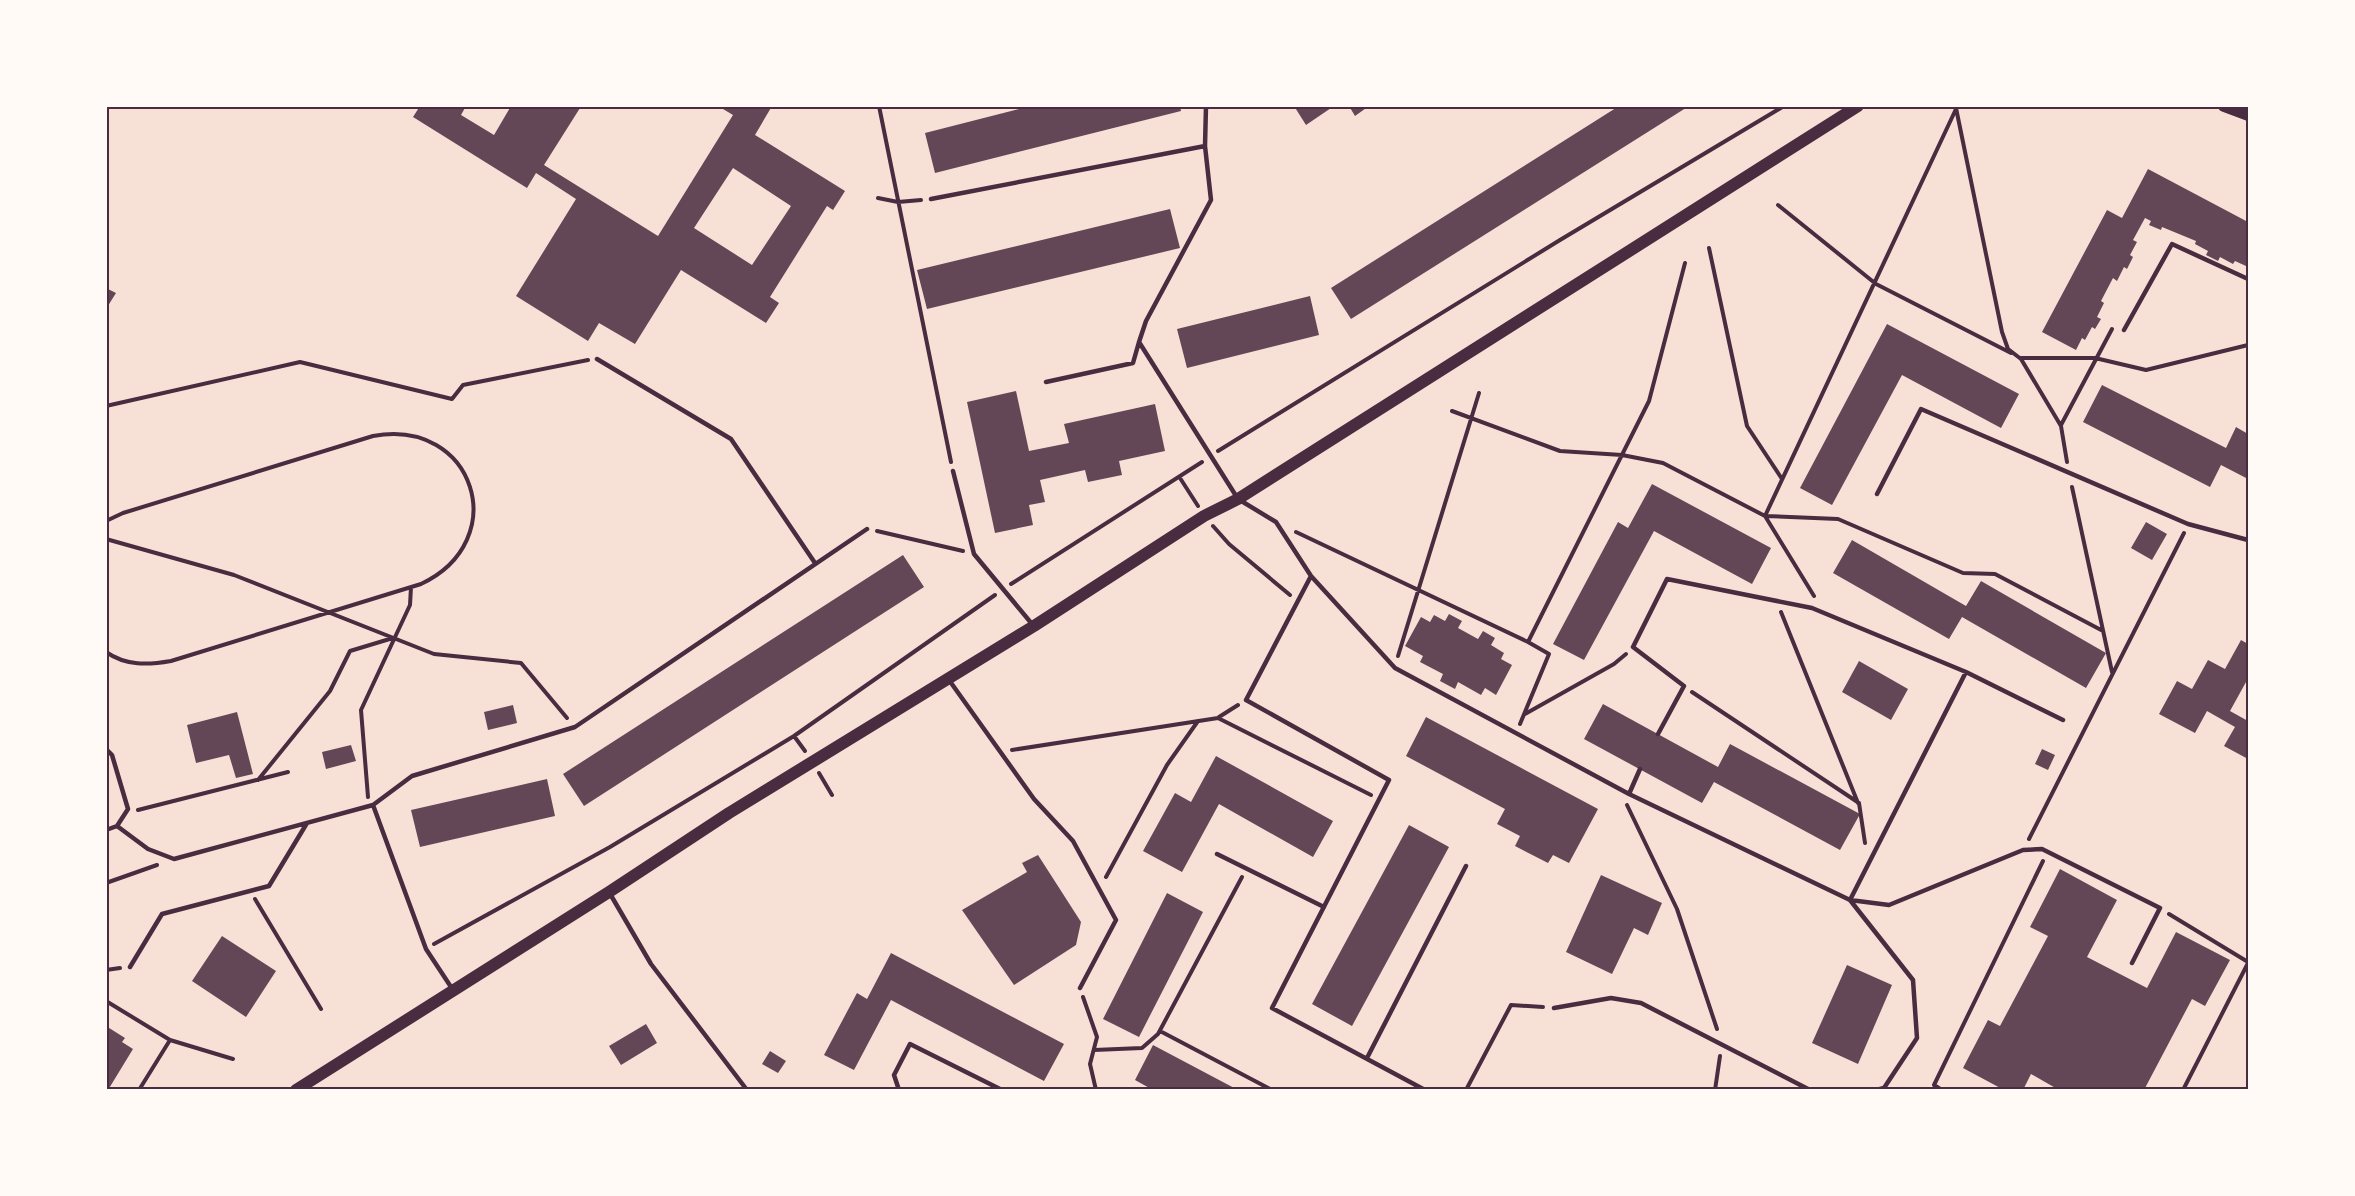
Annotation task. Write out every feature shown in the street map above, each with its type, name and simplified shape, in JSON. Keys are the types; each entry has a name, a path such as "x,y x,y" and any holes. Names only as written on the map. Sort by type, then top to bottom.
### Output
{"main road":[{"path":"296,1089 609,892 729,813 1034,626 1204,516 1238,499 1858,106"},
{"path":"2224,106 2248,115"}],"lane":[{"path":"1046,382 1133,363 1146,321 1211,200 1204,146 1206,106"},
{"path":"931,199 1204,146"},
{"path":"2124,330 2172,244 2248,279"},
{"path":"1139,342 1238,499 1276,522 1311,576 1395,668 1629,794 1850,900 1889,905 2023,850 2042,849 2160,908 2132,963"},
{"path":"597,359 731,440 815,563"},
{"path":"1877,494 1921,409 2188,524 2248,540"},
{"path":"953,471 974,554 1005,588 1034,626"},
{"path":"117,826 148,849 174,859 371,806 412,776 575,728 867,529"},
{"path":"1311,576 1246,700 1389,780 1272,1008 1425,1089"},
{"path":"1658,734 1684,686 1633,647 1667,579 1812,608 1966,672 2063,720"},
{"path":"1850,900 1966,672"},
{"path":"947,678 1034,799 1073,841 1116,920 1080,988"},
{"path":"106,749 112,755 128,809 117,826 106,830"},
{"path":"1629,794 1640,769"},
{"path":"371,806 426,949 453,990"},
{"path":"130,967 162,914 268,886 307,823"},
{"path":"1217,854 1324,908"},
{"path":"1367,1058 1466,866"},
{"path":"609,892 651,963 747,1089"},
{"path":"1850,900 1912,980 1917,1038 1884,1088 1876,1089"},
{"path":"1554,1008 1611,998 1641,1003 1810,1089"},
{"path":"899,1089 894,1075 910,1044 1002,1089"}],"path":[{"path":"879,106 953,471"},
{"path":"426,949 610,847 794,736 1005,588 1180,478 1212,455 1560,240 1784,106"},
{"path":"1765,516 1876,284 1956,108 2002,332 2008,349 2021,359 2061,426 2112,672"},
{"path":"878,198 898,201 931,199"},
{"path":"1778,205 1876,284 2021,359 2095,358 2146,370 2248,345"},
{"path":"1709,248 1747,426 1782,479"},
{"path":"1528,642 1649,401 1686,263"},
{"path":"2061,426 2112,329 2124,330"},
{"path":"106,406 300,362 452,399 463,385 597,359"},
{"path":"1395,668 1479,393"},
{"path":"1452,411 1560,452 1622,455 1663,463 1765,516 1838,519 1963,573 1995,574 2103,631"},
{"path":"106,521 373,436 393,432 413,434 432,441 449,452 462,468 470,486 474,506 472,527 466,546 454,562 438,576 411,587 152,665 131,663 106,652"},
{"path":"1765,516 1825,614"},
{"path":"1276,522 1549,654 1525,714 1515,732"},
{"path":"2023,850 2188,524"},
{"path":"867,529 974,554"},
{"path":"106,539 234,575 435,654 521,663 575,728"},
{"path":"1229,544 1298,602"},
{"path":"371,806 361,710 410,605 411,587"},
{"path":"1777,601 1859,803 1869,864"},
{"path":"258,780 330,690 350,651 394,638"},
{"path":"1525,714 1614,664 1633,647"},
{"path":"1684,686 1859,803"},
{"path":"1000,752 1218,718 1246,700"},
{"path":"1218,718 1379,800"},
{"path":"1099,889 1167,765 1199,721"},
{"path":"128,809 140,810 288,772"},
{"path":"1619,788 1677,909 1722,1043 1715,1089"},
{"path":"1942,1089 1934,1085 2048,852"},
{"path":"106,883 174,859"},
{"path":"1094,1050 1142,1048 1160,1030 1247,869"},
{"path":"250,891 321,1009"},
{"path":"2160,908 2248,962 2183,1089"},
{"path":"1080,988 1097,1037 1090,1064 1096,1089"},
{"path":"106,1001 170,1040 233,1059"},
{"path":"1466,1089 1510,1005 1554,1008"},
{"path":"1160,1030 1272,1089"},
{"path":"139,1089 170,1040"}],"building":[{"path":"420,106 466,106 461,115 494,135 511,106 577,106 580,108 544,165 658,236 733,115 718,106 772,106 755,135 845,191 833,210 827,206 770,297 779,303 766,323 681,270 635,344 599,323 588,341 516,296 576,199 536,173 527,188 413,117","holes":["733,168 791,206 752,265 694,228"]},
{"path":"1031,106 1180,106 1181,111 935,173 925,133"},
{"path":"1294,106 1334,106 1306,125"},
{"path":"1349,106 1369,106 1355,116"},
{"path":"1619,106 1689,106 1351,319 1331,288"},
{"path":"2148,169 2248,222 2248,262 2246,266 2235,261 2233,264 2220,257 2218,261 2206,255 2208,251 2195,244 2196,241 2162,227 2161,230 2149,225 2151,221 2145,218 2133,240 2137,242 2130,255 2133,257 2127,269 2124,267 2117,281 2113,278 2101,301 2104,303 2097,317 2101,319 2095,329 2092,327 2085,340 2082,338 2076,350 2042,332 2107,210 2122,218"},
{"path":"1170,209 1180,248 927,309 917,270"},
{"path":"106,288 116,293 106,309"},
{"path":"1310,296 1319,335 1187,368 1177,329"},
{"path":"1887,324 2019,394 2001,428 1902,375 1832,505 1800,488"},
{"path":"2102,385 2226,448 2236,427 2248,434 2248,479 2221,465 2210,487 2083,422"},
{"path":"1016,391 1029,451 1069,443 1064,424 1155,404 1165,451 1119,461 1122,475 1088,482 1085,470 1040,480 1045,502 1029,505 1033,525 995,533 967,402"},
{"path":"1652,484 1771,548 1752,584 1654,531 1584,660 1553,644 1618,522 1628,528"},
{"path":"2146,522 2167,534 2152,560 2131,548"},
{"path":"1852,540 1966,606 1981,581 2106,653 2086,688 1962,617 1949,639 1833,573"},
{"path":"903,555 924,587 584,806 563,774"},
{"path":"1449,614 1462,621 1458,628 1478,639 1483,631 1495,638 1491,645 1504,653 1501,659 1512,665 1496,695 1485,688 1481,695 1458,682 1455,689 1440,681 1443,674 1420,662 1423,656 1405,646 1421,617 1430,622 1434,615 1445,621"},
{"path":"2241,640 2248,644 2248,683 2246,682 2230,711 2248,721 2248,759 2224,746 2235,727 2207,711 2195,733 2159,714 2177,681 2192,689 2208,660 2225,669"},
{"path":"1859,661 1908,689 1891,720 1842,692"},
{"path":"1603,704 1718,767 1730,744 1860,814 1840,850 1714,782 1702,803 1584,739"},
{"path":"513,705 517,723 488,730 484,712"},
{"path":"237,712 253,774 236,778 229,755 196,763 187,725"},
{"path":"1426,717 1598,809 1569,863 1553,855 1548,863 1515,846 1520,836 1497,824 1505,809 1406,756"},
{"path":"351,745 356,761 326,769 322,752"},
{"path":"2042,749 2055,755 2048,770 2035,764"},
{"path":"1216,756 1333,821 1313,857 1219,804 1182,872 1143,851 1175,793 1191,802"},
{"path":"547,779 555,816 420,847 411,810"},
{"path":"1409,825 1449,847 1352,1026 1312,1004"},
{"path":"1038,855 1081,922 1076,945 1014,985 962,910 1027,872 1022,863"},
{"path":"2060,869 2117,900 2087,957 2147,988 2176,932 2230,960 2205,1006 2192,999 2144,1090 2059,1090 2031,1074 2023,1090 2004,1090 1963,1068 1988,1020 2000,1026 2048,936 2030,927"},
{"path":"1601,875 1662,903 1648,935 1634,928 1612,974 1566,952"},
{"path":"1167,893 1203,912 1139,1037 1103,1019"},
{"path":"222,936 276,971 246,1017 192,981"},
{"path":"891,953 1064,1044 1044,1081 891,1000 854,1070 824,1055 857,993 867,999"},
{"path":"1847,965 1892,985 1858,1064 1812,1043"},
{"path":"646,1024 657,1043 621,1065 609,1046"},
{"path":"106,1026 125,1038 122,1042 133,1049 108,1090"},
{"path":"1153,1045 1238,1090 1153,1090 1135,1080"},
{"path":"770,1051 786,1061 778,1073 762,1064"}]}
